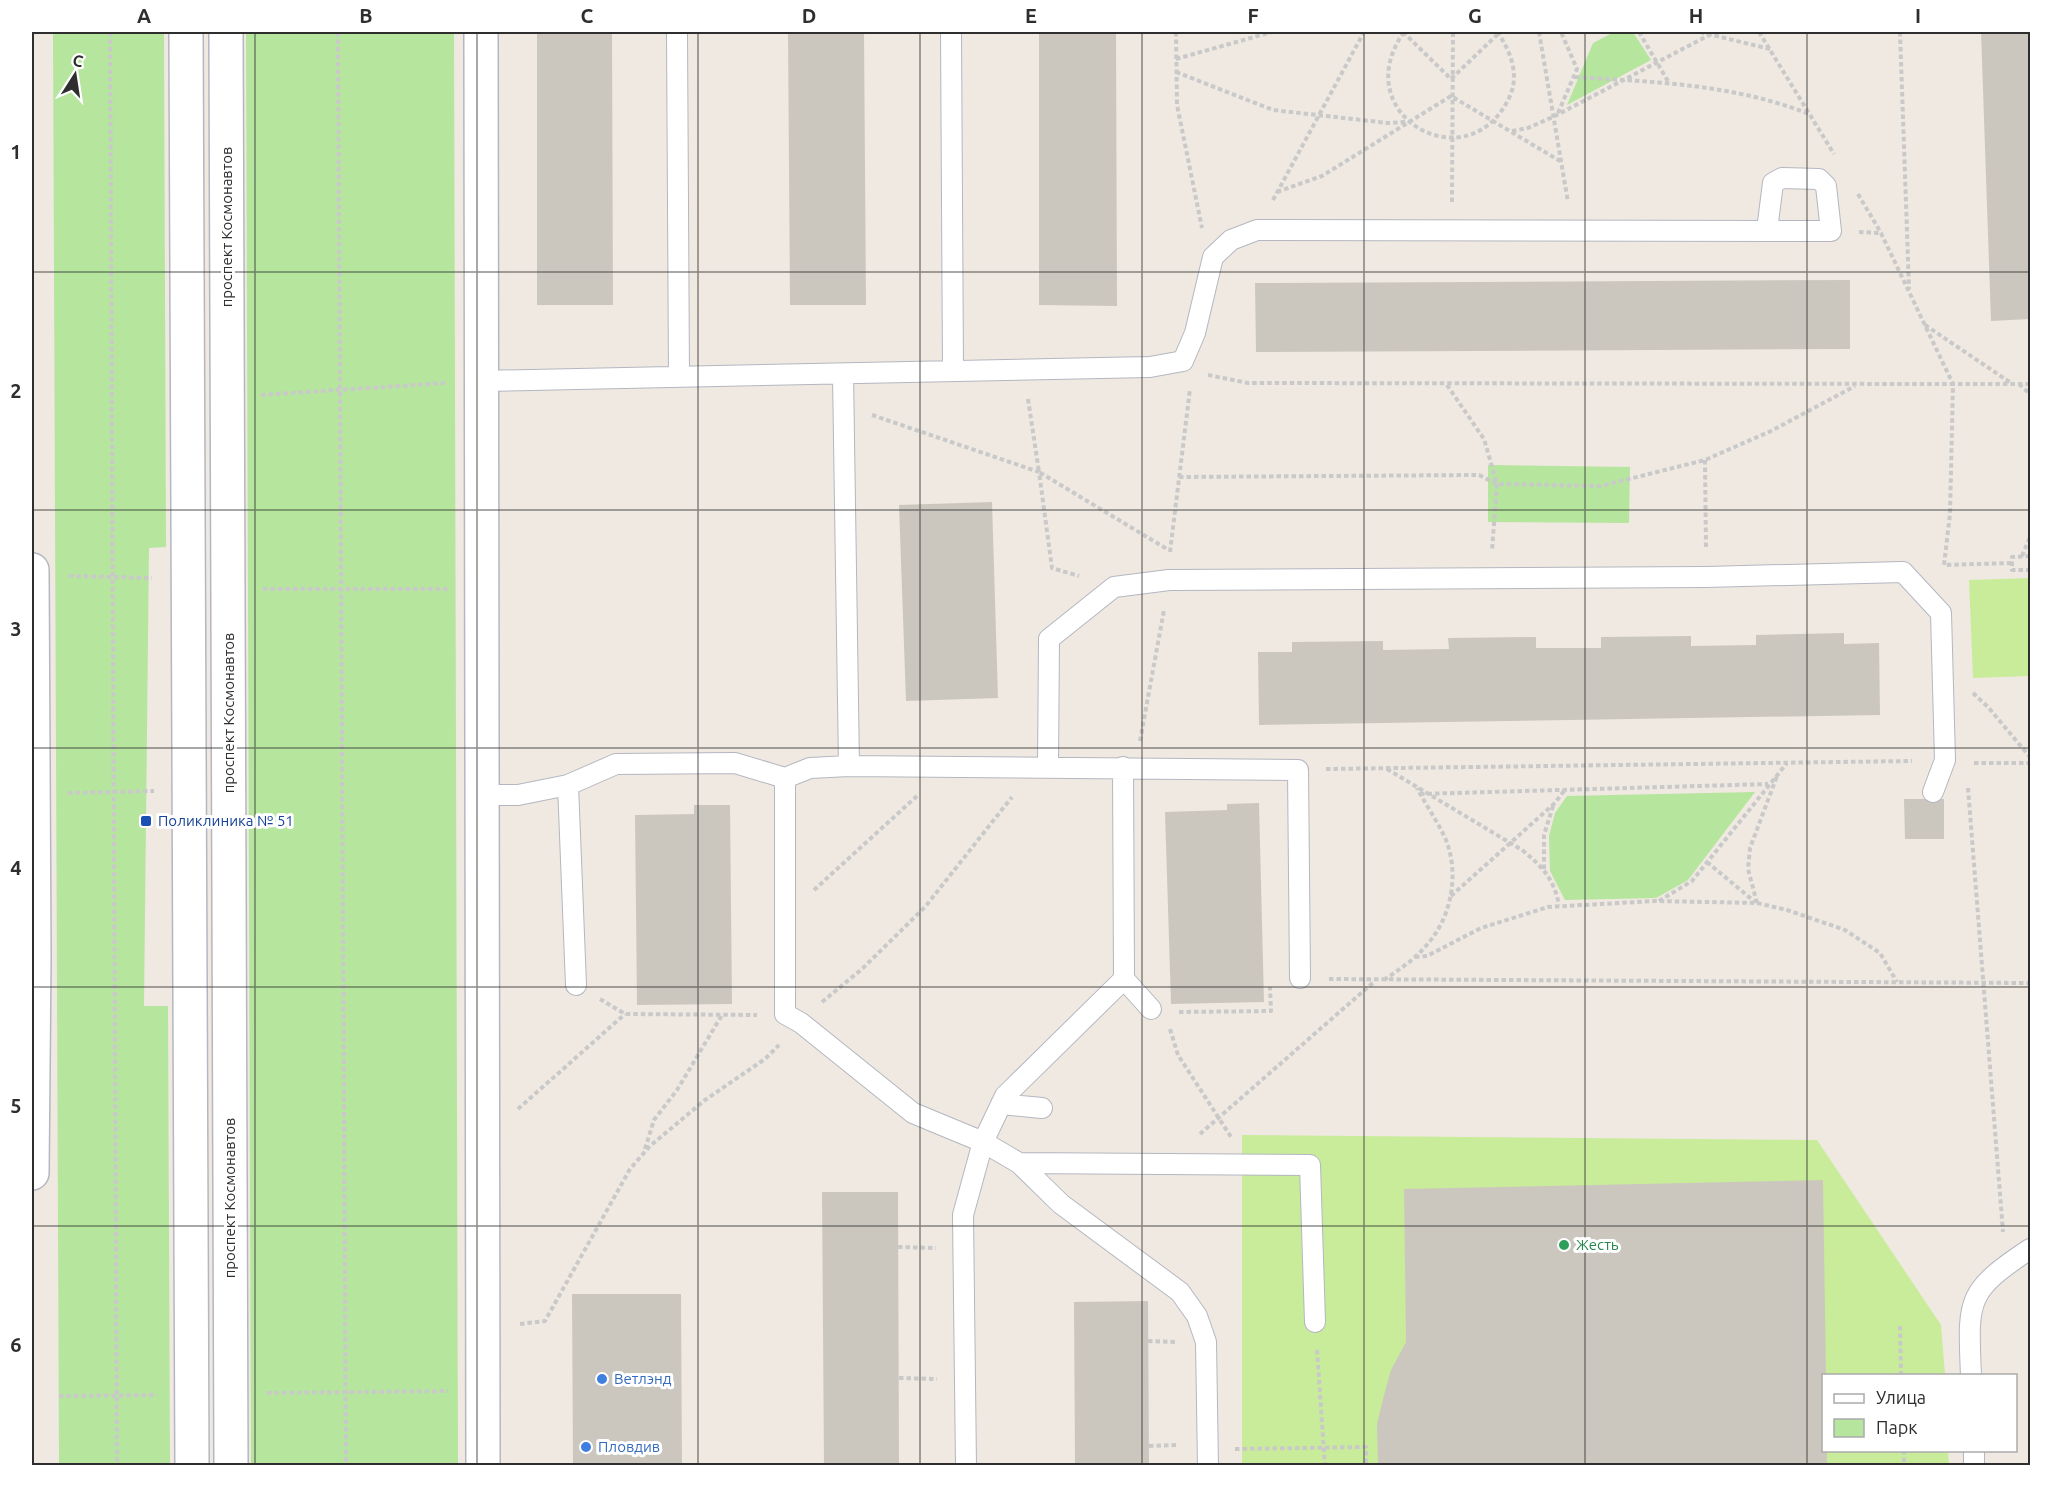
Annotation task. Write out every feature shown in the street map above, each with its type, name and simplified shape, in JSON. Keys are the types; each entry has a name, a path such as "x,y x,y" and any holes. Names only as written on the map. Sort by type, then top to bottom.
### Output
{"street":[{"path":"186,32 192,1466"},
{"name":"проспект Космонавтов","path":"226,32 231,1466"},
{"path":"481,32 483,1466"},
{"path":"32,570 32,1173"}],"lane":[{"path":"677,32 679,377"},
{"path":"951,32 953,370"},
{"path":"480,381 1150,366 1183,361 1196,333 1213,257 1231,240 1257,230 1767,230"},
{"path":"843,374 849,766"},
{"path":"1048,767 1049,639 1114,587 1169,580 1706,577 1904,572 1941,613 1945,760 1933,792"},
{"path":"481,795 518,795 568,785 616,764 735,763 784,778 810,768 849,766 946,769 1048,767 1298,770 1300,978"},
{"path":"966,1466 963,1215 983,1142 1005,1096 1124,979 1129,768"},
{"path":"784,778 786,916 793,1019 913,1113 983,1142 1019,1163 1061,1204 1180,1292 1197,1316 1206,1342 1207,1457"},
{"path":"568,785 576,985"},
{"path":"1124,979 1158,1010"},
{"path":"1001,1104 1042,1108"},
{"path":"1019,1163 1310,1165 1315,1322"},
{"path":"1971,1374 1970,1315 1974,1298 1983,1284 2006,1265 2031,1249"}],"path":[{"path":"110,32 117,1466"},
{"path":"338,32 346,1466"},
{"path":"1176,32 1176,105 1203,231"},
{"path":"1176,59 1272,32"},
{"path":"1271,202 1364,32"},
{"path":"1403,32 1451,80 1499,32 1507,46 1514,78 1511,93 1494,121 1467,136 1451,138 1421,131 1409,122 1390,95 1387,78 1394,46 1403,32"},
{"path":"1452,231 1453,32"},
{"path":"1539,32 1573,231"},
{"path":"1558,114 1577,69 1561,32"},
{"path":"1639,32 1670,83"},
{"path":"1701,32 1713,33 1770,49"},
{"path":"1759,32 1835,155"},
{"path":"1900,32 1909,292"},
{"path":"1511,131 1528,128 1553,117 1713,33"},
{"path":"1176,72 1259,106 1388,123 1409,122"},
{"path":"1575,76 1670,83 1744,92 1810,114"},
{"path":"1277,192 1322,176 1451,96"},
{"path":"1451,96 1560,161"},
{"path":"1853,185 1881,233 1953,384 1950,514 1944,565 2012,563"},
{"path":"1925,325 2012,384"},
{"path":"1023,370 1040,472 1052,568 1114,587"},
{"path":"1204,374 1248,383 2031,384"},
{"path":"255,395 480,381"},
{"path":"1129,768 1169,580 1170,551 1191,383"},
{"path":"1447,384 1484,439 1497,484 1491,578"},
{"path":"1179,477 1479,475 1497,484 1601,486 1705,460 1771,430 1857,384"},
{"path":"2018,384 2031,394"},
{"path":"844,405 1040,472 1170,551"},
{"path":"1705,460 1706,577"},
{"path":"2022,556 2031,537"},
{"path":"2031,556 2012,557 2012,570 2031,570"},
{"path":"67,576 157,578"},
{"path":"258,589 482,588"},
{"path":"1943,674 1967,688 1988,706 2031,757"},
{"path":"1298,770 1945,760 1966,763 2031,763"},
{"path":"1659,901 1683,888 1707,862 1787,763"},
{"path":"1966,763 2006,1265"},
{"path":"519,1324 545,1322 630,1169 644,1153 705,1100 765,1059 793,1019 925,907 1025,780 1048,767"},
{"path":"1386,768 1510,844 1544,869 1554,884 1559,905"},
{"path":"786,916 946,769"},
{"path":"1757,903 1748,858 1752,835 1778,772"},
{"path":"1420,794 1768,784"},
{"path":"1755,786 1769,795"},
{"path":"1383,980 1416,957 1433,938 1449,898 1454,873 1449,850 1416,788"},
{"path":"33,794 157,791"},
{"path":"1449,898 1555,803 1564,791"},
{"path":"1544,869 1546,824 1555,803"},
{"path":"1707,862 1757,903"},
{"path":"1416,957 1427,956 1503,919 1559,905 1659,901 1757,903 1787,910 1845,930 1880,953 1897,982"},
{"path":"1234,1146 1230,1132 1178,1055 1158,1010 1271,1011 1270,979 2031,982"},
{"path":"1166,1164 1376,981"},
{"path":"576,985 625,1014 722,1015 793,1019"},
{"path":"518,1109 625,1014"},
{"path":"644,1153 654,1120 677,1090 722,1015"},
{"path":"898,1247 963,1248"},
{"path":"1315,1322 1325,1466"},
{"path":"1899,1326 1901,1374"},
{"path":"899,1378 965,1379"},
{"path":"263,1394 457,1391"},
{"path":"59,1396 159,1395"},
{"path":"1207,1457 1366,1447 1366,1466"}],"green space":[{"path":"53,32 164,32 166,547 149,548 144,1006 168,1006 170,1465 59,1465"},
{"path":"246,32 454,32 458,1465 251,1465"},
{"path":"1614,32 1633,32 1651,60 1567,105 1593,43"},
{"path":"1488,465 1630,467 1629,523 1488,522"},
{"path":"2030,578 2030,676 1973,678 1969,580"},
{"path":"1755,792 1688,880 1656,898 1565,900 1550,871 1549,836 1555,813 1567,796"},
{"name":"Жесть","path":"1242,1135 1817,1140 1941,1325 1945,1374 1822,1374 1822,1452 1948,1452 1949,1465 1242,1465"}],"building":[{"path":"537,32 612,32 613,305 537,305"},
{"path":"788,32 864,32 866,305 790,305"},
{"path":"1039,32 1116,32 1117,306 1039,305"},
{"path":"1981,32 2030,32 2030,319 1991,321"},
{"path":"1850,280 1850,349 1256,352 1255,283"},
{"path":"992,502 998,698 906,701 899,505"},
{"path":"1844,633 1844,644 1879,643 1880,715 1259,725 1258,652 1292,652 1292,642 1383,641 1383,650 1449,649 1448,638 1536,637 1536,648 1601,648 1601,637 1691,636 1691,646 1756,645 1756,635"},
{"path":"1904,799 1944,799 1944,839 1905,839"},
{"path":"1259,803 1264,1002 1171,1004 1165,812 1227,810 1227,804"},
{"path":"694,805 730,805 732,1004 637,1005 635,815 694,814"},
{"path":"1823,1180 1826,1374 1822,1374 1822,1452 1827,1452 1827,1466 1378,1466 1377,1424 1391,1370 1406,1342 1404,1189"},
{"path":"822,1192 898,1192 899,1466 824,1466"},
{"path":"572,1294 681,1294 682,1466 573,1466"},
{"path":"1148,1301 1149,1466 1075,1466 1074,1302"}],"place":[{"name":"Поликлиника № 51","path":"146,821"},
{"name":"Жесть","path":"1564,1245"},
{"name":"Ветлэнд","path":"602,1379"},
{"name":"Пловдив","path":"586,1447"}]}
